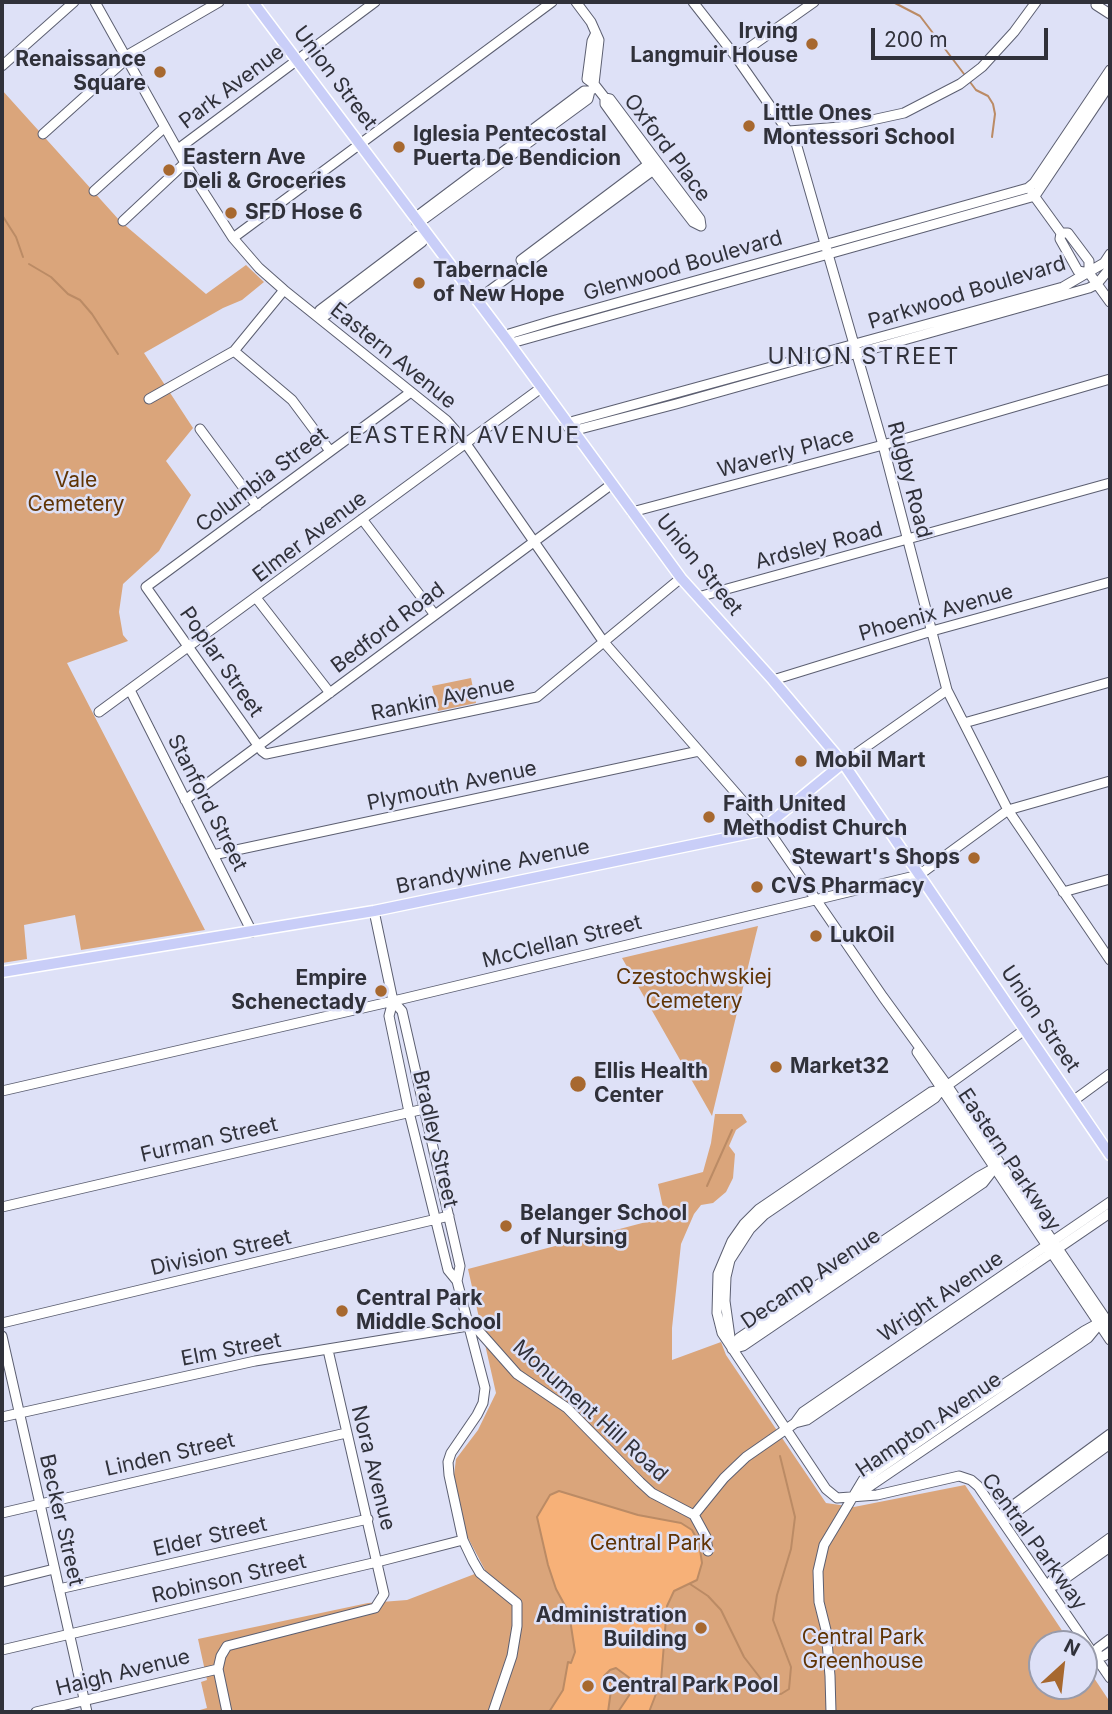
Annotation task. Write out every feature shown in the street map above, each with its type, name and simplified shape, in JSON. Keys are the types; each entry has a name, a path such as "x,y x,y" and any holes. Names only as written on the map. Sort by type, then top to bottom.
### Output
{"main road":[{"name":"Union Street","path":"253,2 507,340 681,578 843,763 1110,1155"},
{"name":"Brandywine Avenue","path":"2,972 374,911 760,831 843,763"}],"street":[{"path":"2,66 74,2"},
{"name":"Eastern Avenue","path":"95,2 185,163 233,238 259,268 284,290 446,420 465,443 603,640 765,827"},
{"path":"43,134 122,63 126,56 219,2"},
{"name":"Park Avenue","path":"178,149 374,2"},
{"path":"233,238 552,2"},
{"path":"416,221 584,91 593,87 587,79 592,41 596,33 576,2"},
{"name":"Rugby Road","path":"693,2 736,57 796,143 883,445 947,690 1008,810 1110,960"},
{"path":"736,57 814,2"},
{"path":"789,131 840,127 904,113 960,84 982,67 1014,32 1036,2"},
{"path":"1096,5 1110,14"},
{"path":"1110,70 1034,183 1032,192 1061,233 1060,239 1078,271 1089,273 1110,302"},
{"path":"1032,192 1110,84"},
{"name":"Oxford Place","path":"593,87 610,99 654,165 693,222 701,226 700,219 654,165"},
{"path":"94,191 165,127"},
{"path":"123,221 185,163"},
{"path":"475,299 478,293 654,165"},
{"name":"Glenwood Boulevard","path":"507,340 515,342 826,248 1032,192"},
{"path":"317,316 320,310 418,236 426,234"},
{"name":"Parkwood Boulevard","path":"569,427 580,429 1063,287 1104,263 1110,254"},
{"name":"Parkwood Boulevard","path":"855,349 1097,284 1110,268"},
{"path":"149,399 234,351 284,290"},
{"path":"234,351 292,400 330,451"},
{"name":"Waverly Place","path":"632,512 883,445 1110,379"},
{"name":"Elmer Avenue","path":"99,712 541,388"},
{"name":"Columbia Street","path":"154,599 146,587 411,392"},
{"path":"201,429 257,506"},
{"name":"Ardsley Road","path":"698,597 1110,483"},
{"name":"Bedford Road","path":"186,800 612,484"},
{"path":"362,519 435,615"},
{"name":"Rankin Avenue","path":"258,746 266,754 537,697 681,578"},
{"name":"Phoenix Avenue","path":"773,680 932,631 1110,582"},
{"path":"257,598 330,693"},
{"name":"Poplar Street","path":"154,599 258,746"},
{"path":"964,723 1110,682"},
{"name":"Stanford Street","path":"130,690 252,932"},
{"name":"Brandywine Avenue","path":"843,763 947,690"},
{"name":"Plymouth Avenue","path":"213,855 699,751"},
{"name":"McClellan Street","path":"2,1091 919,875 1008,810 1110,781"},
{"name":"Eastern Parkway","path":"765,827 818,900 1105,1323 1110,1340"},
{"path":"1063,892 1110,879"},
{"name":"Bradley Street","path":"374,911 393,1001 389,1016 410,1112 448,1270 457,1281"},
{"name":"Bradley Street","path":"393,1001 402,1011 460,1266 457,1281 485,1388 483,1403 448,1462 463,1540 481,1573 517,1602 517,1626 512,1656 493,1712"},
{"path":"852,1498 837,1498 826,1489 732,1349 726,1320 726,1278 730,1260 750,1229 764,1215 934,1098 944,1087 1023,1031"},
{"path":"1073,1101 1110,1074"},
{"name":"Furman Street","path":"2,1207 424,1109"},
{"name":"Decamp Avenue","path":"732,1349 739,1338 978,1177 997,1167"},
{"name":"Wright Avenue","path":"694,1515 738,1464 795,1423 807,1420 1053,1247 1110,1202"},
{"name":"Wright Avenue","path":"1053,1247 1110,1213"},
{"name":"Division Street","path":"2,1323 449,1216"},
{"name":"Hampton Avenue","path":"852,1498 1088,1338 1105,1323"},
{"name":"Elm Street","path":"2,1417 255,1361 468,1326"},
{"name":"Monument Hill Road","path":"468,1326 478,1330 517,1374 567,1408 652,1493 694,1515"},
{"name":"Becker Street","path":"2,1336 87,1712"},
{"name":"Nora Avenue","path":"218,1669 220,1656 227,1646 375,1608 384,1594 327,1350"},
{"name":"Linden Street","path":"2,1513 346,1433"},
{"path":"1001,1519 1004,1513 1110,1434"},
{"path":"1001,1519 1008,1518 1110,1444"},
{"name":"Central Parkway","path":"852,1498 959,1476 971,1480 978,1486 1077,1630"},
{"path":"831,1712 826,1630 819,1602 818,1571 824,1545 852,1498"},
{"path":"694,1515 706,1537 708,1551"},
{"name":"Elder Street","path":"59,1589 368,1519"},
{"path":"1048,1587 1052,1580 1110,1538"},
{"name":"Robinson Street","path":"2,1650 463,1540"},
{"path":"1048,1587 1056,1585 1110,1547"},
{"path":"2,1582 54,1569"},
{"name":"Central Parkway","path":"1098,1661 1110,1678"},
{"path":"218,1669 227,1712"},
{"name":"Haigh Avenue","path":"36,1712 218,1669"}],"green space":[{"name":"Vale Cemetery","path":"2,90 120,221 206,294 246,265 264,282 242,300 144,353 193,428 166,461 191,495 159,551 123,584 119,612 123,635 128,641 67,663 205,930 81,950 75,915 24,925 27,959 2,963"},
{"path":"471,678 476,703 438,711 432,686"},
{"name":"Czestochwskiej Cemetery","path":"758,926 755,938 712,1116 622,958"},
{"name":"Central Park","path":"715,1114 742,1114 747,1122 736,1130 729,1146 735,1154 733,1178 726,1192 713,1203 701,1205 694,1214 681,1244 672,1328 672,1360 721,1342 726,1355 826,1503 854,1507 965,1485 1062,1630 1028,1630 1028,1700 1098,1700 1098,1684 1110,1702 1110,1712 201,1712 200,1710 207,1708 201,1682 207,1680 198,1639 368,1603 407,1600 485,1570 467,1536 454,1475 456,1459 478,1430 496,1393 468,1269 665,1217 658,1184 703,1172"}],"shaded area":[{"path":"559,1491 638,1515 681,1523 692,1530 699,1543 702,1563 697,1580 674,1591 667,1606 661,1681 649,1712 618,1712 634,1688 631,1679 616,1668 604,1676 612,1683 608,1712 549,1712 563,1690 568,1662 571,1663 575,1652 569,1613 556,1589 548,1565 537,1517 550,1495"}],"waterway":[{"path":"893,2 920,16 964,74"},
{"path":"970,82 976,90 988,96 993,104 995,114 992,137"},
{"path":"2,215 16,237 23,257"},
{"path":"29,264 80,300 118,354"},
{"path":"707,1186 732,1130"},
{"path":"690,1584 708,1596 721,1610 744,1657 768,1688 781,1694 789,1689 791,1667 773,1620 777,1595 791,1549 795,1517 780,1456"}],"place":[{"name":"Irving Langmuir House","path":"812,44"},
{"name":"Renaissance Square","path":"160,72"},
{"name":"Little Ones Montessori School","path":"749,126"},
{"name":"Iglesia Pentecostal Puerta De Bendicion","path":"399,147"},
{"name":"Eastern Ave Deli & Groceries","path":"169,170"},
{"name":"SFD Hose 6","path":"231,213"},
{"name":"Tabernacle of New Hope","path":"419,283"},
{"name":"Mobil Mart","path":"801,761"},
{"name":"Faith United Methodist Church","path":"709,817"},
{"name":"Stewart's Shops","path":"974,858"},
{"name":"CVS Pharmacy","path":"757,887"},
{"name":"LukOil","path":"816,936"},
{"name":"Empire Schenectady","path":"381,991"},
{"name":"Market32","path":"776,1067"},
{"name":"Ellis Health Center","path":"578,1084"},
{"name":"Belanger School of Nursing","path":"506,1226"},
{"name":"Central Park Middle School","path":"342,1311"},
{"name":"Administration Building","path":"701,1628"},
{"name":"Central Park Pool","path":"588,1686"}],"district":[{"name":"UNION STREET","path":"864,357"},
{"name":"EASTERN AVENUE","path":"465,436"}],"park label":[{"name":"Central Park Greenhouse","path":"863,1650"}]}
